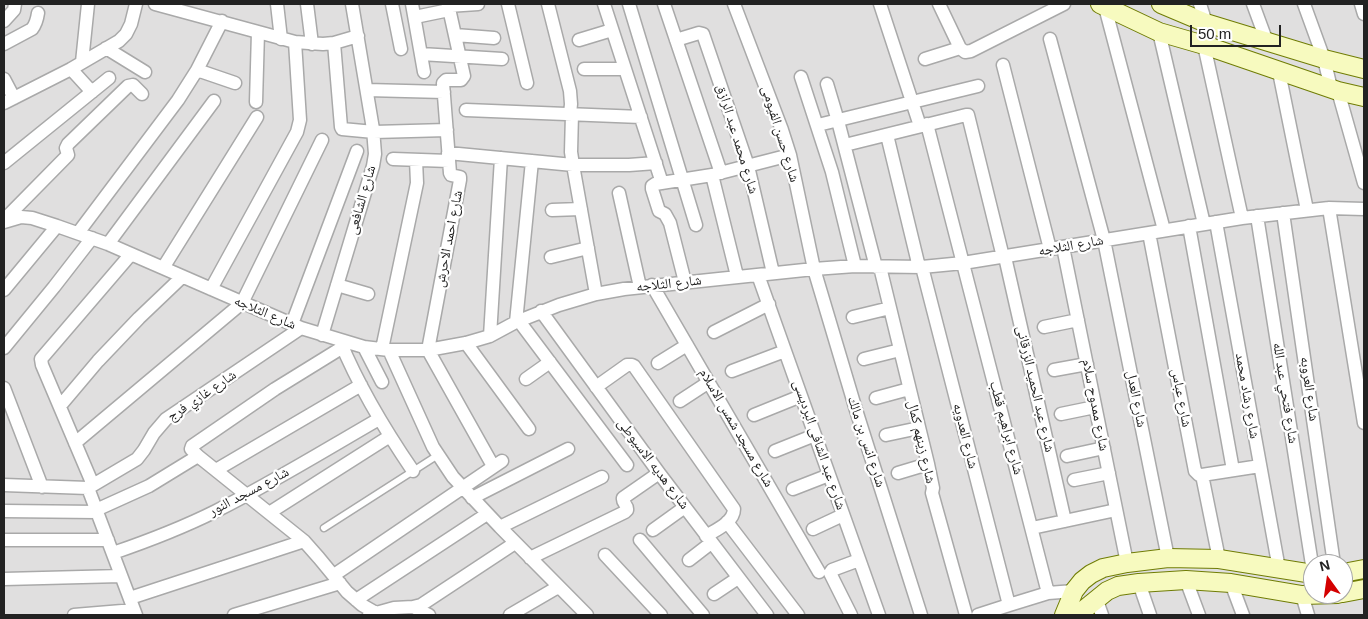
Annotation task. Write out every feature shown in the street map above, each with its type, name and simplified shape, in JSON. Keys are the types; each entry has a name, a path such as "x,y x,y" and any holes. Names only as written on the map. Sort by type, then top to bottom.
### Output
{"street":[{"path":"4,22 14,10 15,4"},
{"path":"88,4 76,66 92,92"},
{"path":"4,80 9,100 76,66 119,41 126,34 131,24 136,4"},
{"path":"155,4 178,7 295,42 312,44 334,42 358,36"},
{"path":"276,4 281,39"},
{"path":"307,4 312,44"},
{"name":"شارع الشافعى","path":"322,335 375,154 374,132 352,4"},
{"path":"392,4 402,49"},
{"path":"412,4 424,72"},
{"path":"415,17 448,7 478,4"},
{"path":"508,4 527,83"},
{"path":"548,4 570,91 571,152 596,294"},
{"path":"604,4 662,183"},
{"path":"629,4 696,224"},
{"path":"664,4 717,174 737,276"},
{"name":"شارع حسن الفيومى","path":"734,4 790,155 814,269"},
{"name":"شارع ابراهيم قطب","path":"880,4 912,102 924,125 1048,594"},
{"path":"942,5 960,48 965,52 971,51 1064,4"},
{"path":"1161,4 1206,23 1324,59 1364,69"},
{"path":"1200,4 1206,23 1207,46 1242,218"},
{"path":"1253,4 1268,42"},
{"path":"1304,4 1335,90 1364,183"},
{"path":"1361,4 1364,14"},
{"path":"1102,5 1160,32 1335,90 1364,96"},
{"path":"1102,5 1164,230"},
{"path":"367,90 444,92 444,80 460,80 463,78 448,7"},
{"path":"4,44 32,29 37,20 38,13"},
{"path":"78,233 178,100 197,70 222,21"},
{"path":"579,40 612,30"},
{"path":"256,102 258,32"},
{"name":"شارع رشاد محمد","path":"1160,32 1210,223 1260,466 1279,569"},
{"name":"شارع محمد عبد الرازق","path":"676,40 703,33 748,166 772,273"},
{"path":"455,36 494,38"},
{"name":"شارع العدل","path":"1050,39 1104,240 1168,558"},
{"path":"211,289 295,138 300,120 295,42"},
{"path":"334,42 342,129 374,132 447,130"},
{"path":"106,48 145,72"},
{"path":"925,59 960,48"},
{"path":"421,54 502,59"},
{"name":"شارع ممدوح سلام","path":"1003,66 1078,320 1116,510 1120,564"},
{"path":"584,69 625,68"},
{"path":"197,70 235,82"},
{"path":"1279,72 1307,210"},
{"path":"801,77 818,126 855,266"},
{"path":"4,163 110,78"},
{"name":"شارع زينهم كمال","path":"827,84 890,308 928,464 933,488 932,493 966,615"},
{"path":"4,233 8,220 68,155 66,148 68,144 128,86 133,85 142,94"},
{"path":"818,126 978,86"},
{"name":"شارع احمد الاحرش","path":"428,350 460,180 458,176 450,175 444,92"},
{"path":"108,244 214,101"},
{"path":"466,110 642,117"},
{"name":"شارع عبد الحميد الزرقانى","path":"924,125 966,115 970,118 1065,521"},
{"path":"163,268 257,117"},
{"path":"845,145 924,125"},
{"name":"شارع العدويه","path":"887,135 1009,604"},
{"path":"75,443 242,303 322,140"},
{"path":"296,326 357,151"},
{"path":"685,282 670,223 665,214 659,211 652,189 653,185 717,174 790,155"},
{"path":"393,159 501,158 573,165 656,163"},
{"path":"490,336 501,158"},
{"path":"416,160 417,183 385,350 438,455 462,487 587,615"},
{"path":"532,161 518,322 627,465"},
{"name":"شارع مسجد شمس الاسلام","path":"619,193 646,286 687,345 819,572"},
{"path":"1328,208 1364,423"},
{"name":"شارع الثلاجه","path":"8,220 32,218 92,238 342,344 385,350 428,350 466,343 490,336 541,312 578,299 596,294 646,286 855,266 920,267 962,263 1242,218 1328,208 1364,208"},
{"path":"552,210 581,209"},
{"name":"شارع العروبه","path":"1283,213 1333,554"},
{"name":"شارع فتحي عبد الله","path":"1257,216 1310,554"},
{"path":"4,290 57,226"},
{"path":"1189,226 1234,470"},
{"name":"شارع عباس","path":"1149,233 1195,471 1202,476 1219,559"},
{"path":"4,348 92,238"},
{"path":"550,257 588,248"},
{"path":"74,615 135,613 97,511 91,487 75,443 41,359 131,254"},
{"name":"شارع انس بن مالك","path":"814,269 856,410 922,615"},
{"name":"شارع عبد الشافى البرديسى","path":"758,274 878,615"},
{"path":"60,406 118,339 182,277"},
{"path":"337,285 368,294"},
{"path":"714,332 769,304"},
{"path":"853,317 890,308"},
{"name":"شارع هديه الاسيوطى","path":"541,312 685,508 767,615"},
{"path":"1044,327 1078,320"},
{"name":"شارع غازي فرج","path":"91,487 137,459 154,433 166,420 296,326"},
{"path":"466,343 530,429"},
{"path":"414,471 379,419 342,344 192,446 195,452 216,470 304,541 356,600 373,614 394,608 421,605 515,543"},
{"path":"658,362 687,345"},
{"path":"364,347 382,382"},
{"path":"234,615 337,579 462,487 497,464 428,350"},
{"path":"732,371 785,350"},
{"path":"864,359 900,350"},
{"path":"526,379 550,362"},
{"path":"596,388 627,365 632,364 734,509 733,516 688,560"},
{"path":"1054,370 1087,364"},
{"path":"680,401 709,382"},
{"path":"216,470 361,385"},
{"path":"4,388 8,412 42,487"},
{"path":"876,398 910,389"},
{"path":"754,415 801,396"},
{"path":"1060,414 1096,407"},
{"name":"شارع مسجد النور","path":"113,553 181,527 247,495 379,419"},
{"path":"886,436 919,428"},
{"path":"775,452 815,435"},
{"path":"269,513 390,436"},
{"path":"1068,456 1104,448"},
{"path":"472,498 568,449"},
{"path":"4,511 97,511 149,486 195,452"},
{"path":"898,473 928,464"},
{"path":"1202,476 1260,466"},
{"path":"530,558 625,512 627,507 623,502 623,498 659,473"},
{"path":"1074,480 1109,473"},
{"path":"793,489 829,474"},
{"path":"500,527 602,477"},
{"path":"4,485 91,487"},
{"path":"653,530 685,508"},
{"path":"1032,528 1116,510"},
{"path":"356,600 487,514"},
{"path":"813,529 843,515"},
{"path":"726,522 798,615"},
{"path":"4,540 108,540"},
{"path":"640,540 703,615"},
{"path":"130,598 304,541"},
{"path":"605,554 661,615"},
{"path":"1064,615 1074,591 1082,581 1091,574 1120,564 1168,558 1219,559 1303,572"},
{"path":"851,615 830,573 832,570 859,560"},
{"path":"1118,586 1120,564"},
{"path":"4,578 122,576"},
{"path":"714,594 738,578"},
{"path":"1186,580 1199,615"},
{"path":"1081,615 1096,598 1118,586 1186,580 1231,583 1302,595 1308,615"},
{"path":"1138,583 1150,615"},
{"path":"1231,583 1243,615"},
{"path":"510,615 558,587"},
{"path":"978,615 1009,604 1048,594 1074,591"},
{"path":"1096,598 1102,615"},
{"path":"413,607 429,615"}],"lane":[{"path":"324,528 438,455"}],"shaded area":[{"path":"4,4 1364,4 1364,615 4,615"}]}
